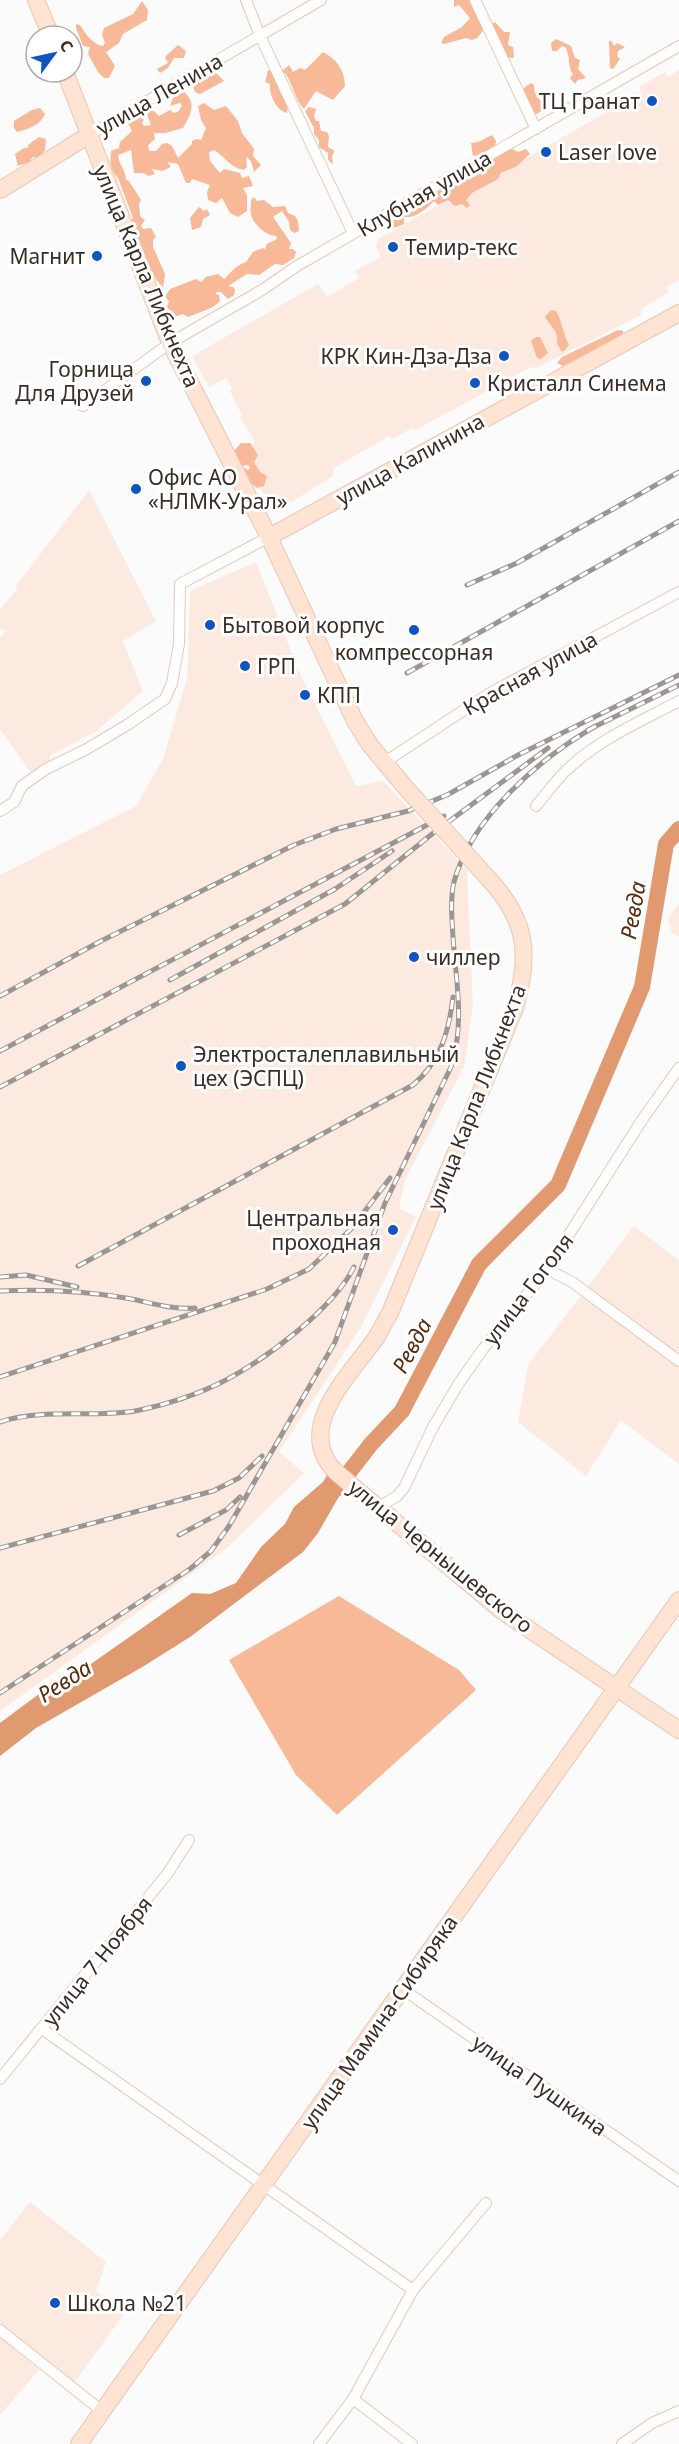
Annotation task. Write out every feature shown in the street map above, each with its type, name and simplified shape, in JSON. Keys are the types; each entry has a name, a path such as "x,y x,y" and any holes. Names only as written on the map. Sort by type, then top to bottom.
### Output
{"main road":[{"path":"36,0 46,24"},
{"name":"улица Карла Либкнехта","path":"70,84 170,343 268,537 355,722 370,745 405,787 502,894 520,927 525,963 520,991 497,1053 390,1313 376,1337 343,1380 331,1402 320,1432 324,1459"},
{"name":"улица Ленина","path":"0,190 89,135"},
{"name":"улица Калинина","path":"268,537 679,313"},
{"name":"улица Чернышевского","path":"324,1459 502,1611 679,1730"},
{"name":"улица Мамина-Сибиряка","path":"79,2444 679,1600"}],"street":[{"path":"246,0 260,36 353,233"},
{"name":"улица Ленина","path":"89,135 321,0"},
{"path":"475,0 536,129"},
{"name":"Клубная улица","path":"83,406 170,343 262,290 297,266 679,46"},
{"path":"0,811 14,802 22,786 46,769 110,735 165,699 172,683 179,644 180,584 268,537"},
{"name":"Красная улица","path":"385,762 490,693 679,592"},
{"path":"536,806 568,768 586,753 679,701"},
{"name":"улица Гоголя","path":"373,1503 397,1496 404,1488 433,1427 459,1383 547,1269 644,1118 679,1068"},
{"path":"547,1269 572,1282 679,1361"},
{"name":"улица 7 Ноября","path":"0,2079 168,1873 189,1840"},
{"name":"улица Пушкина","path":"401,1989 679,2181"},
{"path":"42,2029 413,2290"},
{"path":"319,2444 353,2399 413,2290 486,2203"},
{"path":"0,2330 102,2411"},
{"path":"353,2399 412,2444"},
{"path":"622,2444 652,2423 679,2411"}],"shaded area":[{"path":"454,0 473,0 487,26 477,38 472,40 466,38 444,44 441,43 444,37 462,27 470,18 459,5 454,7"},
{"path":"142,1 148,10 147,20 123,34 119,43 106,52 115,66 109,78 104,78 88,54 90,47 84,46 84,31 93,41 103,46 105,43 102,35 104,28 133,14"},
{"path":"495,22 504,32 510,32 508,45 513,47 513,58 507,57 492,24"},
{"path":"556,39 571,46 575,58 580,60 578,69 586,78 578,80 575,84 570,78 573,74 565,47 562,46 557,51 552,51 551,43"},
{"path":"611,40 614,46 617,43 625,47 618,51 617,56 620,59 613,69 610,68 609,42"},
{"path":"178,45 186,51 184,58 174,58 168,68 160,73 157,69 168,63 165,57"},
{"path":"323,52 339,66 345,86 333,100 316,91 304,109 285,73 280,73 289,65 293,72 300,68 305,70"},
{"path":"268,70 274,74 281,95 284,96 288,106 287,113 277,105 272,97 270,84 265,82"},
{"path":"679,70 679,280 666,287 669,292 641,309 641,315 536,368 531,367 414,431 412,428 392,439 389,436 334,468 333,476 274,513 240,450 255,442 240,417 242,415 230,391 232,389 226,378 209,387 192,356 318,284 327,297 359,278 355,271 381,257 376,247 378,239 447,200 449,203 641,92 639,87 665,72 667,77"},
{"path":"209,71 215,72 224,81 200,94 195,92 191,80"},
{"path":"531,83 534,85 536,95 543,103 541,111 537,114 533,112 523,92 524,88"},
{"path":"182,90 190,99 192,108 186,123 183,128 165,133 154,133 155,139 148,145 149,151 156,151 162,144 167,143 172,146 178,158 192,144 192,141 201,140 206,128 201,120 198,106 204,103 214,110 226,106 238,121 242,133 254,149 253,156 261,165 254,172 251,161 246,157 247,167 244,170 239,169 214,150 209,152 210,161 220,173 224,169 240,173 242,178 249,176 253,186 243,188 247,195 247,211 238,217 230,213 222,198 216,203 208,200 207,192 210,185 192,179 190,183 186,183 178,164 167,162 171,167 162,171 152,169 155,174 149,176 134,173 131,150 118,155 126,180 141,200 140,216 145,220 141,226 143,229 151,228 156,237 153,240 153,247 165,274 163,288 152,274 128,223 133,218 118,178 112,169 111,151 119,148 120,142 132,131 126,119 136,111 144,119 142,123 144,126 151,125 147,114 150,111 154,111 159,116 170,110 174,113 179,111 182,105 180,103 170,106 173,98"},
{"path":"309,107 316,109 314,116 316,121 319,121 321,131 327,132 329,136 328,147 335,151 332,156 333,164 328,160 328,153 319,147 319,140 314,134 314,128 305,111"},
{"path":"40,108 45,114 43,118 30,128 17,132 14,128 14,121"},
{"path":"492,135 496,141 495,146 488,153 473,156 471,143"},
{"path":"39,137 46,139 45,150 39,157 33,157 29,162 18,166 15,154 28,148 28,145"},
{"path":"510,148 518,152 526,149 530,154 517,166 501,173 498,179 472,193 466,200 470,205 467,208 462,204 455,206 448,200 438,205 434,201 417,214 404,217 404,224 389,230 386,228 388,221 386,217 409,209 411,205"},
{"path":"254,197 257,201 264,200 273,207 285,206 288,213 295,216 299,231 294,233 290,230 289,222 282,211 273,217 291,243 289,249 296,252 294,258 283,265 275,264 259,275 247,274 228,286 235,290 234,295 228,299 221,292 217,292 215,294 219,295 220,301 209,309 188,317 183,314 174,317 167,307 169,301 165,297 170,289 196,279 201,282 206,277 218,274 224,279 246,262 253,252 265,249 267,244 277,239 276,236 261,229 253,219 251,200"},
{"path":"199,207 204,211 207,209 210,215 203,219 201,227 192,230 190,218"},
{"path":"551,310 556,311 569,345 564,351 561,351 555,332 545,317"},
{"path":"618,330 623,331 623,335 563,366 557,363 562,357"},
{"path":"540,337 548,353 541,359 537,358 531,341"},
{"path":"241,443 250,443 258,455 254,462 260,472 267,476 264,486 257,488 248,481 246,473 243,472 244,468 248,470 250,468 248,465 242,466 234,451"},
{"path":"89,490 156,621 123,641 143,691 95,732 49,756 51,761 31,773 0,729 0,637 5,632 0,628 0,610"},
{"path":"256,562 300,674 356,786 383,781 467,870 473,1005 464,1067 405,1180 399,1208 416,1217 361,1327 279,1452 304,1473 227,1548 0,1711 0,875 136,806 163,759 187,678 190,594 192,590"},
{"path":"679,903 679,937 672,933 668,919"},
{"path":"634,1226 679,1260 679,1464 621,1420 586,1476 518,1422 528,1365"},
{"path":"339,1596 459,1670 476,1690 337,1815 296,1775 229,1660"},
{"name":"Школа №21","path":"30,2202 106,2262 96,2291 124,2314 74,2383 0,2324 0,2240"},
{"name":"Школа №21","path":"0,2337 39,2370 0,2415"}],"water":[{"path":"329,1472 345,1486 318,1533 303,1552 190,1637 36,1728 0,1756 0,1723 63,1676 81,1671 192,1593 210,1594 236,1583 261,1547 285,1524 294,1507 323,1482"}],"waterway":[{"name":"Ревда","path":"336,1489 371,1444 402,1411 479,1264 558,1185 642,987 666,844 679,829"}],"railway":[{"path":"467,585 517,563 679,472"},
{"path":"407,673 679,521"},
{"path":"0,996 99,942 294,845 336,829 408,811 447,795 520,754 679,675"},
{"path":"588,730 679,685"},
{"path":"0,1693 190,1569 211,1551 229,1526 335,1342 385,1203 451,1067 459,1018 452,895 463,858 475,835 510,792 551,756 594,727"},
{"path":"0,1087 345,904 432,834 548,748"},
{"path":"0,1051 444,816"},
{"path":"170,980 335,889 392,851"},
{"path":"78,1266 413,1085 430,1066 442,1046 453,997"},
{"path":"0,1377 267,1289 309,1269 351,1229 390,1178"},
{"path":"0,1422 33,1415 135,1411 205,1390 242,1371 298,1331 331,1299 354,1267"},
{"path":"0,1277 26,1275 77,1287"},
{"path":"0,1291 79,1292 126,1298 169,1307 195,1308"},
{"path":"0,1548 213,1491 239,1478 262,1456"},
{"path":"179,1535 226,1510 240,1497"}],"place":[{"name":"ТЦ Гранат","path":"652,101"},
{"name":"Laser love","path":"546,152"},
{"name":"Темир-текс","path":"393,247"},
{"name":"Магнит","path":"97,256"},
{"name":"КРК Кин-Дза-Дза","path":"504,356"},
{"name":"Горница Для Друзей","path":"146,381"},
{"name":"Кристалл Синема","path":"475,383"},
{"name":"Офис АО «НЛМК-Урал»","path":"136,489"},
{"name":"Бытовой корпус","path":"210,625"},
{"name":"компрессорная","path":"414,630"},
{"name":"ГРП","path":"245,666"},
{"name":"КПП","path":"305,695"},
{"name":"чиллер","path":"414,957"},
{"name":"Электросталеплавильный цех (ЭСПЦ)","path":"181,1066"},
{"name":"Центральная проходная","path":"393,1230"},
{"name":"Школа №21","path":"55,2303"}]}
